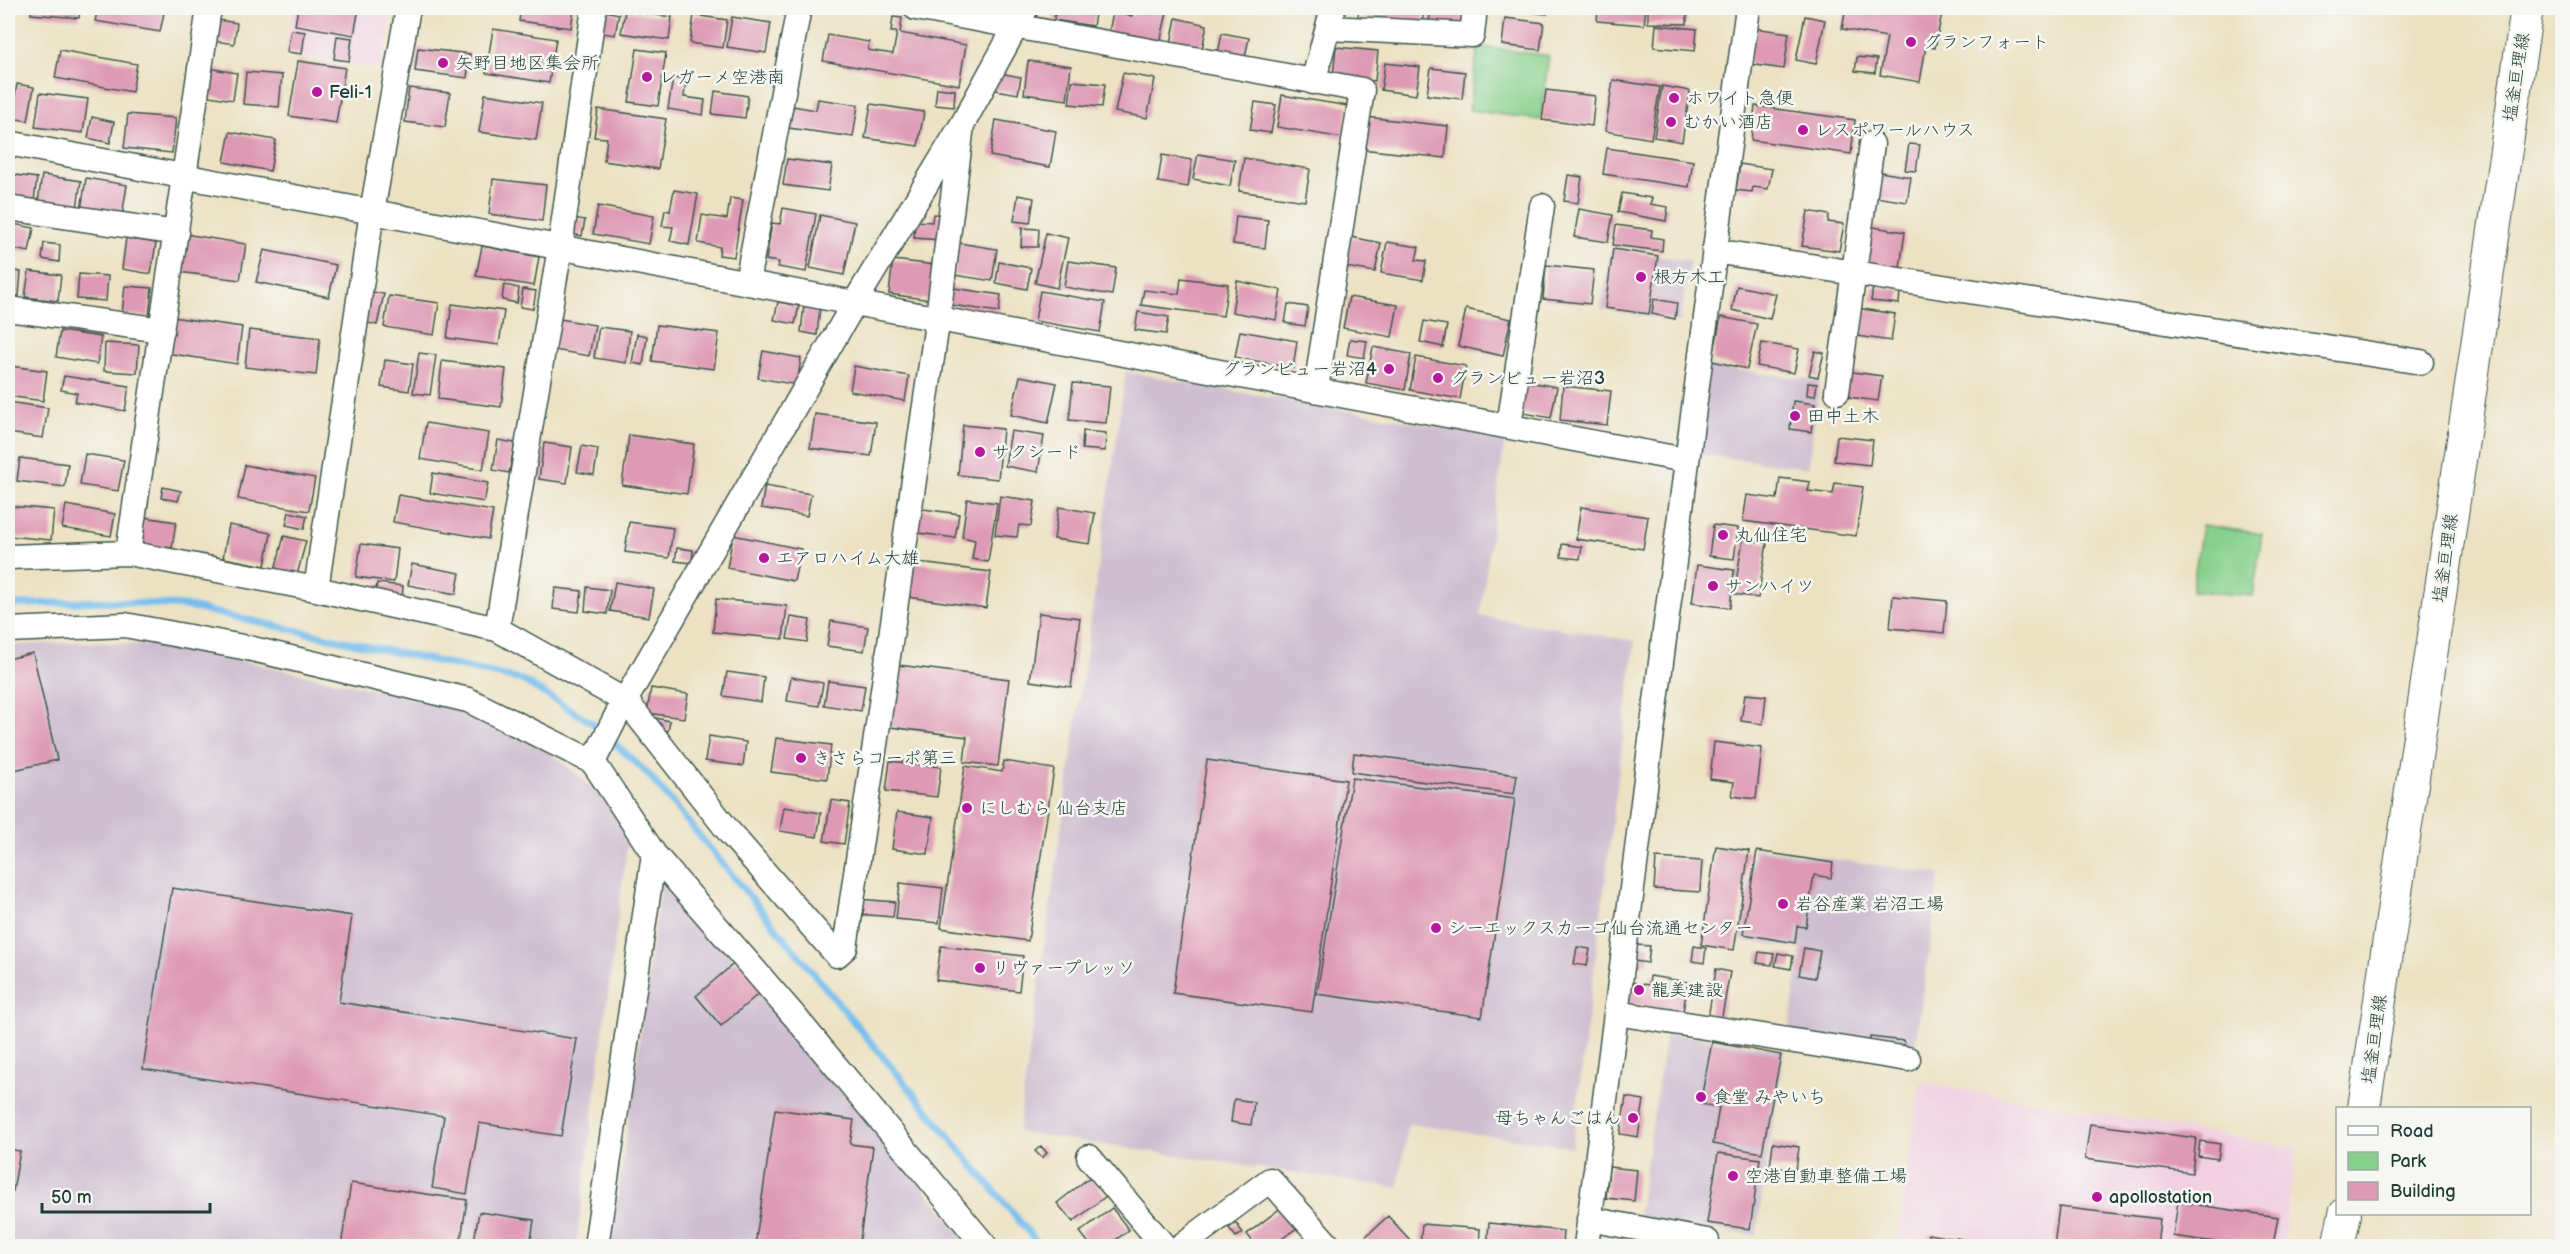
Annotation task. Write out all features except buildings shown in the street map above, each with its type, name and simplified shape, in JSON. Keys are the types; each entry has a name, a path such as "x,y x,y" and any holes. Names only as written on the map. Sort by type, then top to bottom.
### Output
{"main road":[{"name":"塩釜亘理線","path":"2364,1107 2527,8"},
{"path":"2338,1246 2345,1215"}],"street":[{"path":"128,553 209,8"},
{"path":"316,590 372,212 408,8"},
{"path":"496,629 560,246 594,8"},
{"path":"747,282 799,8"},
{"path":"916,8 1020,17 1313,82 1362,90 1316,389"},
{"path":"1313,82 1331,18 1472,35 1475,8"},
{"path":"1586,1246 1685,460 1748,8"},
{"path":"593,762 622,707 855,303 962,125 1020,17"},
{"path":"8,557 128,553 496,629 622,707 837,955 845,948 938,317 962,125"},
{"path":"8,143 1685,460"},
{"path":"1836,392 1872,144"},
{"path":"1509,426 1542,206"},
{"path":"8,208 177,233"},
{"path":"1714,251 2421,362"},
{"path":"8,309 162,330"},
{"path":"8,630 125,625 248,648 468,700 593,762 654,854 803,1027 985,1246"},
{"path":"596,1246 654,854"},
{"path":"1616,1013 1908,1059"},
{"path":"1089,1157 1164,1246"},
{"path":"1181,1246 1270,1180 1329,1246"},
{"path":"1589,1219 1707,1241 1707,1246"}],"shaded area":[{"path":"293,8 392,8 382,69 286,54"},
{"path":"1611,248 1690,261 1680,322 1601,309"},
{"path":"1708,366 1820,381 1808,468 1697,454"},
{"path":"1126,372 1505,438 1480,616 1635,641 1572,1147 1408,1124 1398,1188 1018,1132"},
{"path":"77,642 170,645 466,710 542,746 612,803 628,837 576,1246 8,1246 8,646"},
{"path":"1754,848 1940,874 1914,1054 1788,1036 1801,949 1740,940"},
{"path":"662,875 972,1246 611,1246"},
{"path":"1666,1033 1784,1050 1756,1235 1638,1218"},
{"name":"apollostation","path":"1920,1082 2297,1148 2282,1246 1897,1246"}],"green space":[{"path":"1478,46 1549,56 1540,120 1469,110"},
{"path":"2202,525 2262,534 2253,596 2192,591"}],"waterway":[{"path":"8,605 101,601 185,606 522,680 594,724 649,775 1040,1246"}],"place":[{"name":"グランフォート","path":"1911,42"},
{"name":"矢野目地区集会所","path":"443,63"},
{"name":"レガーメ空港南","path":"647,77"},
{"name":"Feli-1","path":"317,92"},
{"name":"ホワイト急便","path":"1674,98"},
{"name":"むかい酒店","path":"1671,122"},
{"name":"レスポワールハウス","path":"1803,130"},
{"name":"根方木工","path":"1641,277"},
{"name":"グランビュー岩沼4","path":"1389,369"},
{"name":"グランビュー岩沼3","path":"1438,378"},
{"name":"田中土木","path":"1795,416"},
{"name":"サクシード","path":"980,452"},
{"name":"丸仙住宅","path":"1723,535"},
{"name":"エアロハイム大雄","path":"764,558"},
{"name":"サンハイツ","path":"1713,586"},
{"name":"きさらコーポ第三","path":"801,758"},
{"name":"にしむら 仙台支店","path":"967,808"},
{"name":"岩谷産業 岩沼工場","path":"1783,904"},
{"name":"シーエックスカーゴ仙台流通センター","path":"1436,928"},
{"name":"リヴァープレッソ","path":"980,968"},
{"name":"龍美建設","path":"1639,990"},
{"name":"食堂 みやいち","path":"1701,1097"},
{"name":"母ちゃんごはん","path":"1633,1118"},
{"name":"空港自動車整備工場","path":"1733,1176"},
{"name":"apollostation","path":"2097,1197"}]}
